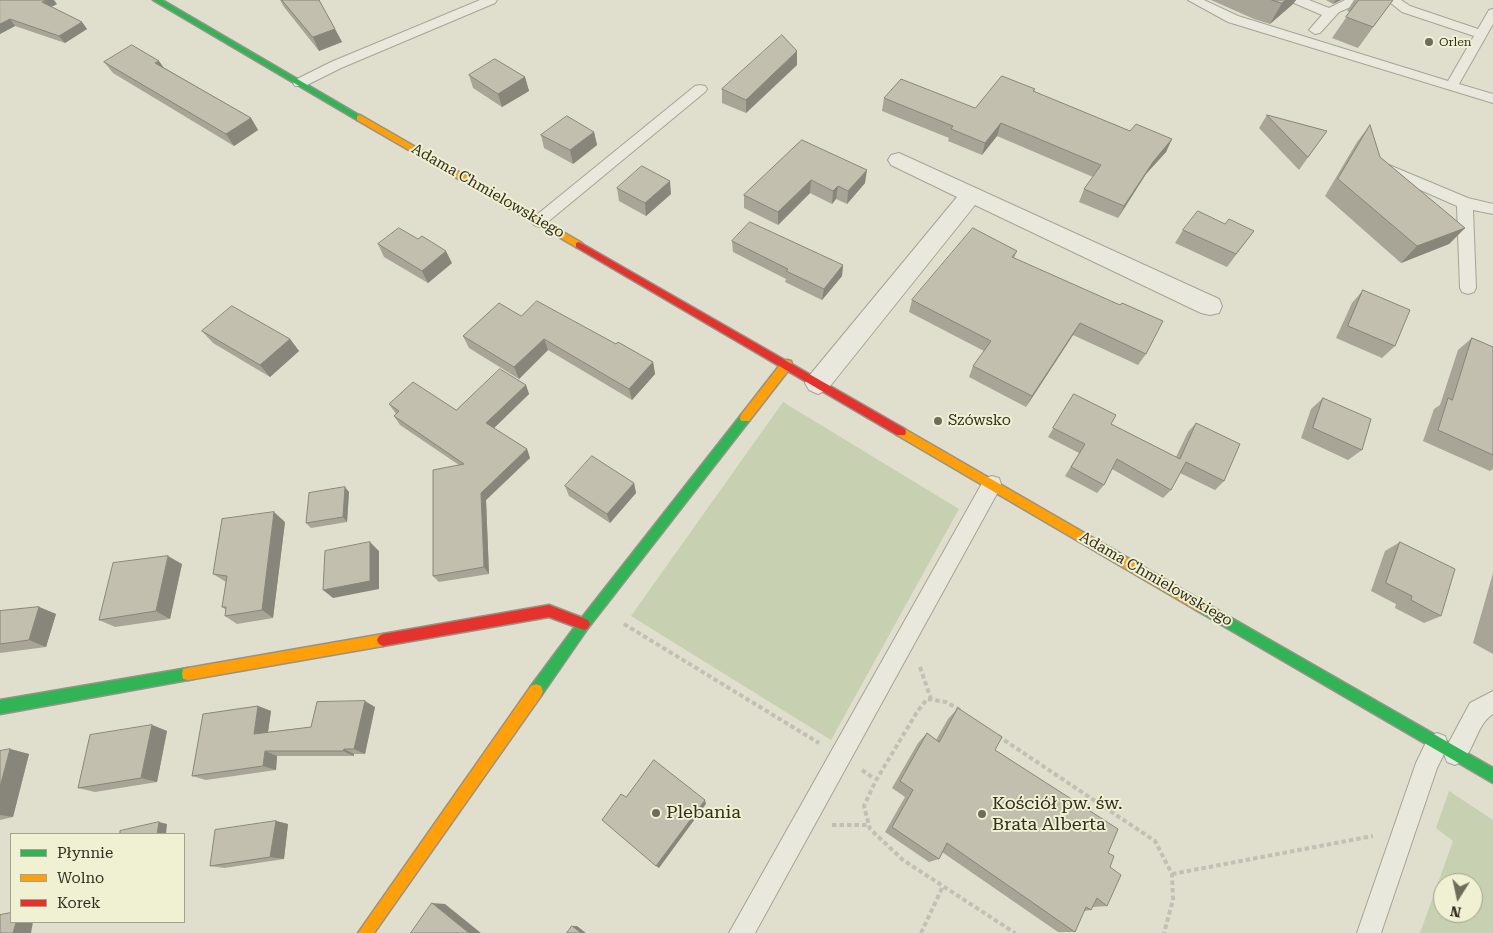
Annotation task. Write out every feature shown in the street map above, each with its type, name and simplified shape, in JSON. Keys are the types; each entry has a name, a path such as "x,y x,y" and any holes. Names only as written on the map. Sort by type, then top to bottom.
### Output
{"street":[{"name":"Adama Chmielowskiego","path":"157,0 539,220 1493,776"},
{"path":"899,160 1210,306"},
{"path":"818,383 972,194"},
{"path":"365,933 584,624 786,364"},
{"path":"0,707 550,611 584,624"}],"lane":[{"path":"300,83 336,65 491,0"},
{"path":"1194,0 1233,19 1493,99"},
{"path":"1298,0 1331,14"},
{"path":"1315,30 1336,9 1356,0"},
{"path":"1393,0 1406,9 1481,34"},
{"path":"1452,85 1492,16"},
{"path":"539,220 700,89"},
{"path":"1389,170 1465,203 1493,209"},
{"path":"1465,203 1468,288"},
{"path":"741,933 992,484"},
{"path":"1369,933 1426,762 1446,749 1478,712 1493,702"}],"path":[{"path":"596,608 872,777"},
{"path":"966,714 946,702 927,699 917,712 864,806 870,829 903,860 1014,933"},
{"path":"996,734 1155,841 1172,874 1173,900 1164,933"},
{"path":"1172,874 1381,834 1401,838"},
{"path":"921,933 944,886"}],"green space":[{"path":"783,402 959,509 831,740 631,616"},
{"path":"1449,791 1493,820 1493,933 1420,933 1433,897 1433,923 1483,923 1483,873 1442,873 1453,841 1436,828"}],"building":[{"path":"0,0 46,0 42,2 82,22 59,36 10,19 0,24"},
{"path":"282,0 319,0 335,29 313,37"},
{"path":"1272,0 1286,0 1282,3"},
{"path":"1359,0 1393,0 1373,27 1346,17"},
{"path":"782,35 797,51 746,100 722,89"},
{"path":"132,45 159,61 155,63 251,118 226,134 104,62"},
{"path":"495,59 525,77 498,94 469,75"},
{"path":"1002,76 1035,89 1033,91 1130,131 1136,124 1172,139 1153,162 1124,206 1084,189 1101,165 1001,123 985,143 951,129 953,126 884,98 901,79 975,108"},
{"path":"1267,115 1327,131 1308,157"},
{"path":"567,116 594,132 570,150 541,135"},
{"path":"1370,125 1380,157 1465,228 1417,246 1338,179"},
{"path":"802,140 867,170 848,191 838,186 833,191 811,180 778,212 744,195"},
{"path":"642,166 670,181 645,203 617,188"},
{"path":"1198,211 1225,224 1229,219 1254,231 1236,254 1183,230"},
{"path":"750,222 843,265 824,289 786,271 788,269 732,241"},
{"path":"399,228 418,239 422,236 446,251 422,271 378,244"},
{"path":"973,228 1017,251 1012,257 1120,305 1122,303 1163,321 1146,354 1080,323 1032,396 973,366 991,341 912,300"},
{"path":"1363,290 1410,310 1395,346 1348,326"},
{"path":"537,301 653,362 629,389 544,339 514,367 463,336 499,303 521,316"},
{"path":"232,306 290,339 260,365 202,331"},
{"path":"1472,338 1493,347 1493,455 1438,430 1448,398 1452,400"},
{"path":"500,369 526,385 486,423 527,449 481,493 484,567 433,576 433,470 464,464 394,416 399,411 389,404 413,382 456,410"},
{"path":"1074,394 1116,415 1111,424 1180,459 1196,423 1240,444 1224,481 1186,462 1171,490 1117,459 1104,485 1071,467 1085,444 1053,428"},
{"path":"1323,398 1371,419 1362,450 1313,428"},
{"path":"592,456 634,483 607,514 565,486"},
{"path":"345,487 343,517 306,523 309,493"},
{"path":"274,512 262,610 225,616 226,607 222,607 227,576 213,574 222,519"},
{"path":"370,542 370,581 323,590 325,551"},
{"path":"1400,542 1455,569 1441,616 1411,600 1412,596 1386,583"},
{"path":"168,556 156,611 99,620 113,563"},
{"path":"39,607 29,640 0,644 0,611"},
{"path":"365,701 354,749 344,749 343,751 265,751 263,766 192,776 203,714 258,706 254,734 311,727 317,702"},
{"name":"Kościół pw. św. Brata Alberta","path":"958,708 1002,737 995,750 1118,829 1108,853 1114,856 1110,867 1121,875 1107,906 1097,898 1091,910 1086,907 1075,932 947,843 939,859 892,827 913,790 900,781 927,733 939,742"},
{"path":"152,725 141,778 78,788 90,735"},
{"path":"10,749 0,787 0,751"},
{"name":"Plebania","path":"654,760 705,800 656,866 602,820 621,794 626,797"},
{"path":"276,821 270,857 210,866 215,830"},
{"path":"159,822 157,833 120,833 120,831"},
{"path":"432,903 469,933 411,933"},
{"path":"10,913 10,923 16,923 13,933 0,933 0,915"},
{"path":"572,926 581,933 567,933"}],"traffic: fast":[{"path":"157,0 360,118"},
{"path":"536,691 584,624 745,418"},
{"path":"1200,606 1493,776"},
{"path":"0,707 188,674"}],"traffic: slow":[{"path":"360,118 579,245"},
{"path":"745,418 787,364"},
{"path":"901,432 1200,606"},
{"path":"188,674 383,640"},
{"path":"365,933 536,691"}],"traffic: jam":[{"path":"579,245 901,432"},
{"path":"383,640 549,611 584,624"}],"place":[{"name":"Orlen","path":"1429,42"},
{"name":"Szówsko","path":"938,421"},
{"name":"Plebania","path":"656,813"},
{"name":"Kościół pw. św. Brata Alberta","path":"982,814"}]}
